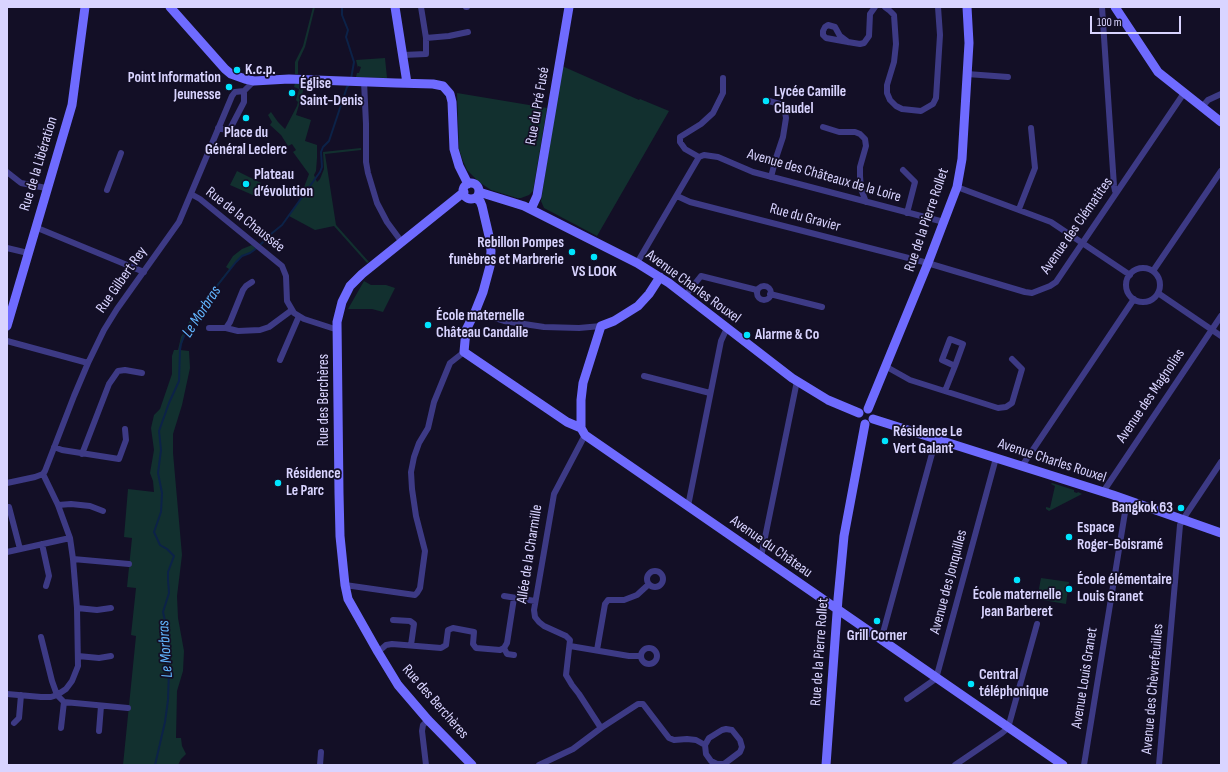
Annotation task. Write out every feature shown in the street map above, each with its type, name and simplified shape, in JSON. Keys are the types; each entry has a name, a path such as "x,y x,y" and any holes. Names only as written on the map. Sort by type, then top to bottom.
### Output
{"street":[{"name":"Rue de la Libération","path":"7,326 46,188 72,105 85,7"},
{"path":"170,7 226,69 240,77 254,81 289,79 439,84 450,94 452,102 454,149 468,198 477,195"},
{"path":"396,7 407,83"},
{"path":"403,55 426,54 426,38 421,7"},
{"name":"Rue du Pré Fusé","path":"531,209 537,196 569,7"},
{"path":"848,42 860,44 867,40 869,36 870,14 875,7"},
{"path":"885,7 894,15 896,44 894,62 887,85 887,93 890,100 896,106 902,109 921,111 933,104 936,98 940,35 938,7"},
{"name":"Rue de la Pierre Rollet","path":"868,409 928,263 957,187 962,159 969,43 967,7"},
{"path":"1102,7 1114,186 1115,191 1117,192"},
{"path":"1115,7 1158,72 1221,122"},
{"path":"426,38 449,36 468,32"},
{"path":"967,74 1008,77"},
{"path":"637,263 699,157 685,149 680,142 680,137 701,124 713,113 723,93 723,78"},
{"name":"Rue Gilbert Rey","path":"43,474 88,363 104,330 179,222 232,96 235,92 244,91 254,81"},
{"path":"364,82 366,162 370,183 386,222 401,241"},
{"path":"218,128 227,130 231,127 244,102 244,91"},
{"name":"Avenue des Clématites","path":"928,263 1032,293 1050,286 1056,282 1184,93"},
{"path":"1202,107 1208,100 1221,94"},
{"path":"765,100 780,104 785,112 786,118 771,177"},
{"path":"823,127 839,132 860,134 865,139 866,146 860,167 860,176 861,189 866,202"},
{"path":"1020,209 1035,168 1031,128"},
{"path":"107,190 121,153"},
{"name":"Avenue des Châteaux de la Loire","path":"699,157 704,155 718,157 748,170 771,177 944,222"},
{"path":"903,170 914,182 907,213"},
{"path":"1153,271 1221,170"},
{"path":"7,172 21,183 46,188"},
{"path":"348,585 415,595 420,588 425,552 416,516 412,489 411,472 414,456 419,443 428,428 434,402 450,363 464,352 466,330 475,312 487,280 491,251 482,206 477,195 478,188 475,184 466,188"},
{"path":"957,187 1020,209 1051,222 1130,275"},
{"name":"Rue des Berchères","path":"466,188 362,274 350,286 341,307 338,318 339,524 348,585 348,599 398,685 428,720 472,765"},
{"name":"Rue de la Chaussée","path":"190,194 200,199 279,263 284,269 286,276 287,301 292,310 298,316 338,330"},
{"name":"Avenue Charles Rouxel","path":"477,195 514,202 531,209 637,263 660,277 797,381 828,400 859,413"},
{"name":"Rue du Gravier","path":"677,196 690,202 928,263"},
{"path":"35,227 144,272"},
{"path":"7,248 28,252"},
{"path":"1144,268 1153,271 1157,275 1160,284 1158,293 1150,300 1145,302 1134,299 1128,290 1127,285 1130,275 1138,269 1144,268"},
{"path":"685,296 701,276 757,290 760,287 766,286 770,289 768,298 762,299 758,297 757,290"},
{"path":"475,312 504,321 544,327 579,328 601,326 614,321 638,306 649,294 660,277"},
{"path":"226,328 230,322 243,290 252,282"},
{"path":"1158,293 1221,336"},
{"path":"770,294 822,306"},
{"path":"1022,466 1134,299"},
{"path":"209,328 226,328 238,331 260,330 269,327 292,310"},
{"path":"280,360 298,316"},
{"name":"Avenue des Magnolias","path":"1103,492 1221,316"},
{"name":"Allée de la Charmille","path":"570,646 570,640 566,636 544,626 539,622 535,617 534,610 554,494 583,432 581,400 583,383 601,326"},
{"path":"688,506 721,341 727,328"},
{"path":"7,340 88,363"},
{"name":"Avenue du Château","path":"464,352 583,432 761,557 1063,765"},
{"path":"885,366 910,380 998,408 1006,407 1012,403 1022,370 1012,359"},
{"path":"944,391 955,366"},
{"path":"82,454 109,384 118,371 125,370 142,373"},
{"path":"644,376 710,393"},
{"path":"761,557 797,381"},
{"path":"868,409 872,412 869,421 860,420 859,413 862,410 868,409"},
{"name":"Avenue Charles Rouxel","path":"869,421 936,439 1022,466 1127,500 1221,533"},
{"name":"Rue de la Pierre Rollet","path":"826,765 837,609 846,519 869,421"},
{"path":"54,447 82,454 118,459 126,440 125,429"},
{"path":"881,640 936,439"},
{"name":"Avenue des Jonquilles","path":"936,678 996,458"},
{"path":"1183,519 1221,462"},
{"path":"7,484 43,474 66,523 73,559 77,608 78,656 78,666 72,681 66,689 57,695 51,697 41,697 7,694"},
{"name":"Avenue Louis Granet","path":"1084,765 1127,500"},
{"path":"58,505 71,504 90,506 103,511"},
{"path":"10,507 20,549"},
{"name":"Avenue des Chèvrefeuilles","path":"1160,765 1180,525 1183,519"},
{"path":"7,552 70,538"},
{"path":"42,544 49,576 46,586"},
{"path":"73,559 129,564"},
{"path":"597,650 605,604 608,600 624,600 637,595 649,584"},
{"path":"504,596 535,601"},
{"path":"378,652 386,645 392,644 441,648 446,645 448,630 452,628 474,632 473,644 476,648 500,650 504,648 507,643 514,598"},
{"path":"77,608 97,610 111,608"},
{"path":"393,620 410,621 414,624 411,645"},
{"path":"955,765 1008,728 1037,624"},
{"path":"41,637 52,681 57,695 64,702 128,708"},
{"path":"601,728 566,675 570,646 628,656 641,656"},
{"path":"504,648 507,654 514,655"},
{"path":"78,656 100,658 110,656"},
{"path":"907,699 936,678"},
{"path":"14,723 19,718 21,695"},
{"path":"61,728 64,702"},
{"path":"539,765 573,749 601,728 638,704 643,704 668,738 674,740 696,740 705,744"},
{"path":"99,731 101,706"},
{"path":"426,765 422,731 423,725 428,720"},
{"path":"726,729 732,730 740,740 742,747 740,752 724,764 717,764 711,761 706,754 705,744 709,738 726,729"},
{"path":"320,765 321,752"}],"green space":[{"path":"313,7 315,7 305,47 298,62 298,74 295,74 295,62 303,46"},
{"path":"385,58 387,78 356,77 361,67 358,66 358,68 356,60"},
{"path":"562,66 639,100 640,99 669,111 597,236 544,208 541,201"},
{"path":"295,83 305,84 296,115 311,120 305,141 317,145 316,171 314,175 317,182 320,179 324,169 323,152 361,148 361,150 325,154 336,225 369,262 367,263 334,226 315,230 289,216 304,194 303,190 309,174 293,152 296,150 292,144 288,146 281,135 270,125 272,122 268,115 271,112 285,129 298,102 296,100 299,89 294,87"},
{"path":"457,93 547,108 533,191 529,195 517,198 491,190 479,182 467,170 459,149"},
{"name":"Plateau d’évolution","path":"237,171 261,183 255,196 230,185"},
{"path":"252,245 256,249 242,256 236,262 195,316 186,331 180,350 189,351 190,368 182,405 173,434 173,453 182,555 177,596 178,618 184,651 183,671 177,691 176,738 181,738 182,746 186,754 178,765 123,765 136,636 131,635 136,588 127,587 132,538 124,537 128,489 154,492 153,481 150,473 154,450 151,428 154,415 160,409 172,374 172,356 174,350 178,350 181,337 193,315 229,269 226,267 233,256 242,249"},
{"path":"364,281 371,285 386,285 395,288 383,312 372,309 348,309"},
{"path":"1052,483 1082,494 1049,511 1046,507 1050,508 1055,486 1051,484"},
{"path":"1041,578 1069,582 1066,604 1037,599"}],"waterway":[{"name":"Le Morbras","path":"342,7 342,15 348,30 346,37 354,62 351,79"},
{"name":"Le Morbras","path":"260,245 282,225 320,172 322,167 321,152 323,147 329,141 347,87 349,85"},
{"name":"Le Morbras","path":"155,765 165,722 168,700 169,670 163,648 163,637 166,625 163,612 169,593 168,572 174,556 160,545 154,532 161,512 162,493 158,473 161,450 159,431 179,381 180,350 186,331 205,301 236,262 242,256 257,248"}],"place":[{"name":"K.c.p.","path":"237,70"},
{"name":"Point Information Jeunesse","path":"229,87"},
{"name":"Église Saint-Denis","path":"292,93"},
{"name":"Lycée Camille Claudel","path":"766,101"},
{"name":"Place du Général Leclerc","path":"246,118"},
{"name":"Plateau d’évolution","path":"246,184"},
{"name":"Rebillon Pompes funèbres et Marbrerie","path":"572,252"},
{"name":"VS LOOK","path":"594,257"},
{"name":"École maternelle Château Candalle","path":"428,325"},
{"name":"Alarme & Co","path":"747,335"},
{"name":"Résidence Le Vert Galant","path":"885,441"},
{"name":"Résidence Le Parc","path":"278,483"},
{"name":"Bangkok 63","path":"1181,508"},
{"name":"Espace Roger-Boisramé","path":"1069,537"},
{"name":"École maternelle Jean Barberet","path":"1017,580"},
{"name":"École élémentaire Louis Granet","path":"1069,589"},
{"name":"Grill Corner","path":"877,621"},
{"name":"Central téléphonique","path":"971,684"}]}
